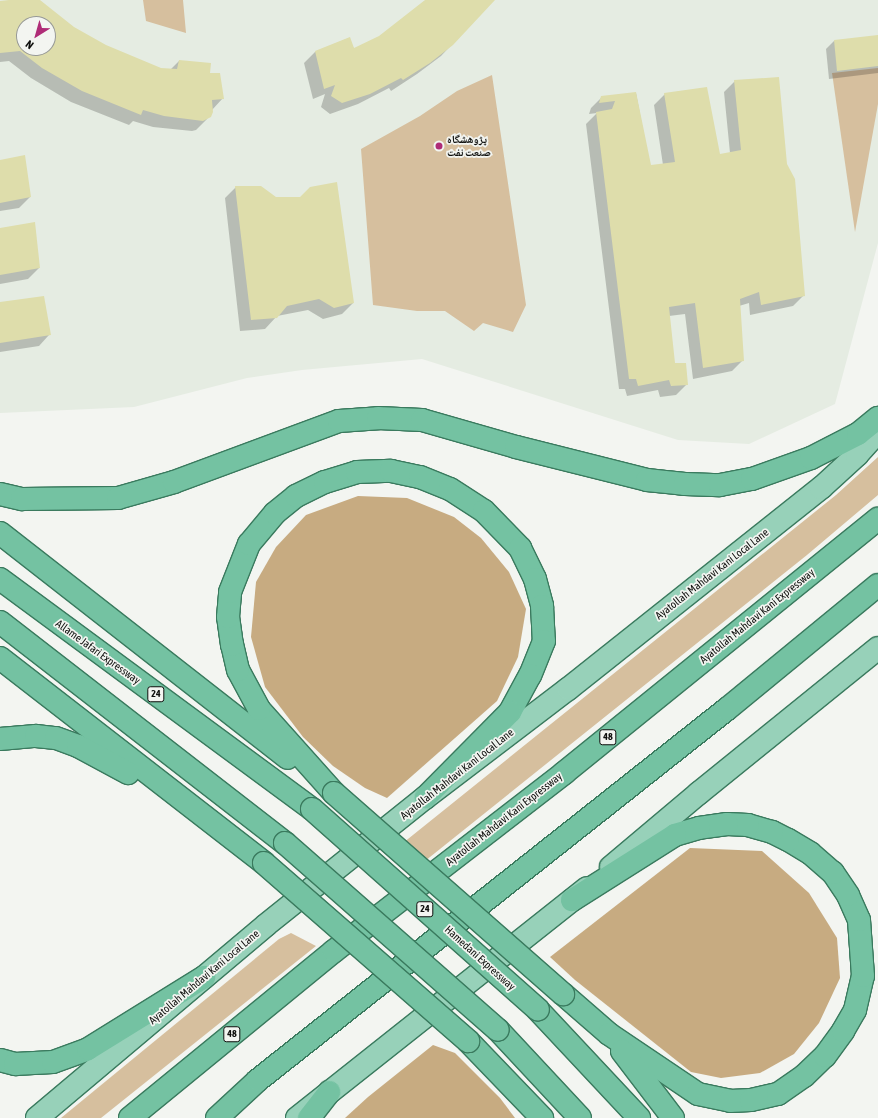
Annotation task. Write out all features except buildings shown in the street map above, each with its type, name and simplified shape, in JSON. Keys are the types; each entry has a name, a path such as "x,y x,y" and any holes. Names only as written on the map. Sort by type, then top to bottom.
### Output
{"highway":[{"path":"0,494 22,499 118,498 174,482 339,421 378,418 422,420 516,447 647,480 685,484 720,485 752,479 811,458 858,434 878,418"},
{"path":"334,793 259,710 238,670 232,645 228,617 230,592 249,544 275,513 296,496 325,482 357,472 391,470 420,477 450,489 484,511 520,548 535,579 542,606 544,641 530,675 510,712 426,798"},
{"name":"Ayatollah Mahdavi Kani Expressway","path":"130,1118 334,951 564,773 878,519"},
{"path":"0,533 334,793 608,1034 698,1094 730,1101 751,1100 778,1094 804,1076 824,1056 843,1031 855,1010 863,976 859,920 848,895 834,873 810,853 772,832 748,825 727,824 699,828 675,835 572,900"},
{"name":"Allame Jafari Expressway","path":"0,579 312,809"},
{"path":"216,1118 258,1080 365,997 720,714 878,585"},
{"path":"0,622 286,843 498,1030 580,1118"},
{"path":"0,658 264,863 468,1041 542,1118"},
{"path":"0,739 36,736 56,738 78,746 127,772 213,823"},
{"name":"Hamedani Expressway","path":"312,809 538,1010 639,1118"},
{"path":"0,1060 16,1064 53,1062 88,1049 204,977"},
{"path":"608,1034 673,1118"},
{"path":"468,1041 533,1118"},
{"path":"309,1118 329,1092"}],"main road":[{"name":"Ayatollah Mahdavi Kani Local Lane","path":"37,1118 266,925 426,798 568,689 821,488 857,455 878,432"},
{"path":"297,1118 572,900 699,793 878,648"}],"shaded area":[{"name":"پژوهشگاه صنعت نفت","path":"0,0 878,0 878,243 835,404 749,444 678,440 422,359 302,370 247,378 134,407 0,413"},
{"path":"143,0 183,0 186,33 146,21"},
{"path":"878,68 878,104 855,232 832,73"},
{"path":"492,75 526,305 513,332 483,323 474,331 445,311 417,311 373,305 361,149 420,116 457,91"},
{"path":"878,457 878,495 807,555 425,861 403,843 836,495"},
{"path":"358,496 407,498 454,517 481,538 509,572 526,609 518,657 497,701 387,798 365,788 333,766 303,737 265,687 251,637 256,582 276,547 306,515"},
{"path":"690,848 762,851 809,893 837,938 840,978 819,1023 794,1054 760,1073 721,1078 691,1072 575,980 550,957"},
{"path":"291,933 316,946 101,1118 61,1118 279,939"},
{"path":"433,1045 455,1053 500,1098 515,1118 345,1118 368,1097"}],"place":[{"name":"پژوهشگاه صنعت نفت","path":"439,146"}]}
